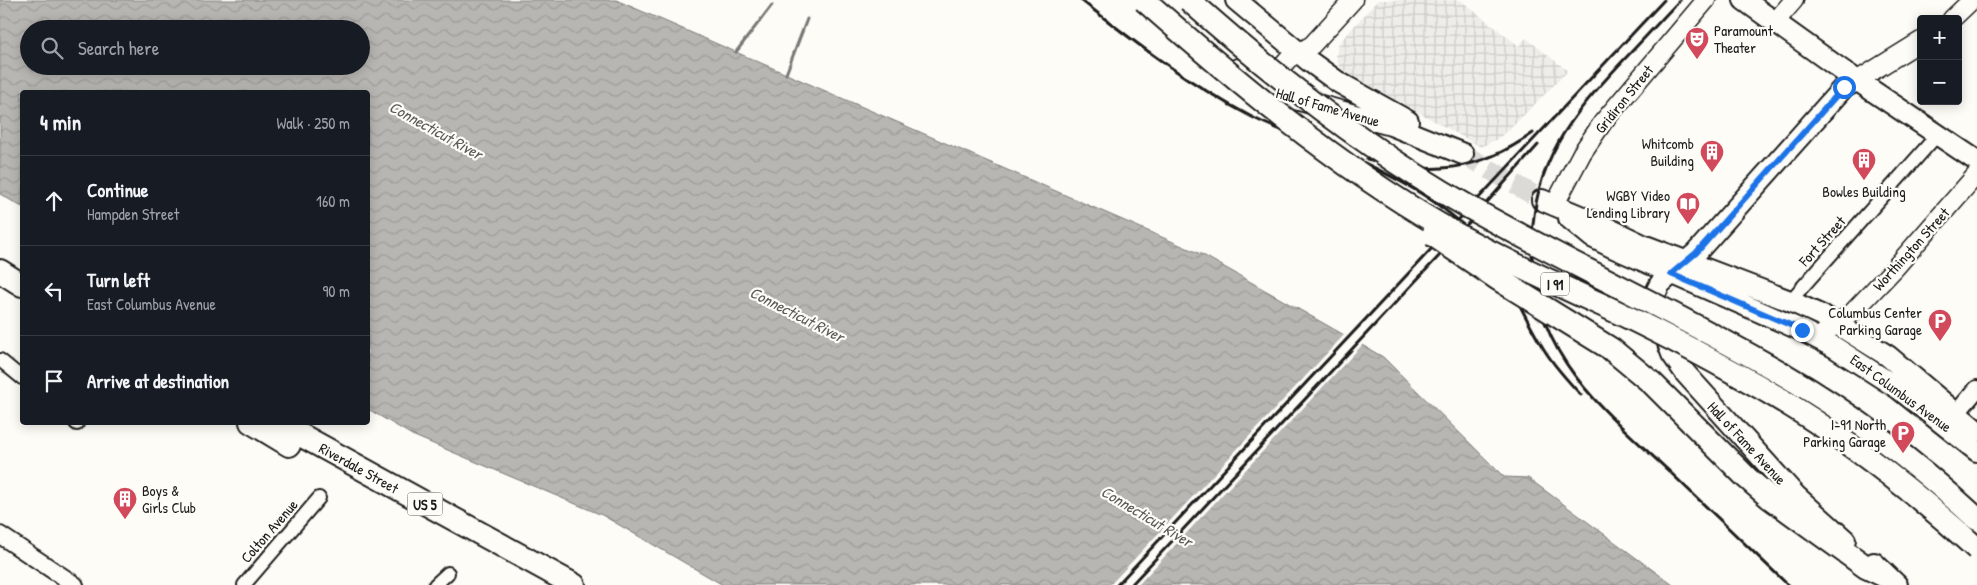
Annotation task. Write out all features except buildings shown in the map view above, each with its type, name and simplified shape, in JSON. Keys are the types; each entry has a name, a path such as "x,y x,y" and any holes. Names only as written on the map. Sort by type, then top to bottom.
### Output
{"highway":[{"name":"I 91","path":"1144,0 1255,95 1346,164 1392,196 1441,225 1533,274 1590,299 1735,373 1806,415 1866,456 1977,549"},
{"path":"1160,0 1262,84 1360,159 1456,221 1542,268 1590,299"},
{"name":"I 91","path":"1189,0 1221,29 1305,98 1409,170 1498,224 1700,328 1784,375 1848,416 1911,462 1977,519"},
{"path":"1346,164 1383,198 1442,242 1621,356 1652,383 1747,478 1769,497 1866,567 1891,580"},
{"path":"0,255 20,267"},
{"path":"0,271 20,284"},
{"name":"Riverdale Street","path":"256,425 545,585"},
{"name":"Riverdale Street","path":"282,425 574,585"},
{"path":"1911,462 1977,506"}],"main road":[{"name":"Hall of Fame Avenue","path":"1160,0 1218,53 1258,83 1281,96 1391,125 1463,154 1438,137 1338,82 1299,52"},
{"path":"1236,0 1299,52"},
{"name":"Gridiron Street","path":"1548,203 1602,122 1706,0"},
{"path":"1744,0 1977,161"},
{"path":"1775,22 1794,0"},
{"path":"1956,15 1972,0"},
{"path":"1258,83 1279,70 1288,59 1312,45 1346,2"},
{"path":"1858,80 1917,43"},
{"name":"Hall of Fame Avenue","path":"1858,80 1844,88 1679,267 1660,284 1653,302 1676,361 1707,400 1816,516 1891,580"},
{"name":"Worthington Street","path":"1817,338 1853,312 1894,270 1977,174"},
{"name":"East Columbus Avenue","path":"1548,203 1643,245 1679,267 1817,338 1951,420 1977,431"},
{"name":"East Columbus Avenue","path":"1679,267 1790,301 1817,312 1837,324 1888,356 1951,420 1977,451"}],"street":[{"name":"Fort Street","path":"1790,301 1938,134"},
{"path":"0,360 20,376"},
{"path":"1951,420 1977,389"},
{"name":"Colton Avenue","path":"244,585 319,498"},
{"path":"0,535 76,585"},
{"path":"435,585 448,573"}],"shaded area":[{"path":"1378,0 1460,0 1519,46 1526,38 1568,71 1509,130 1481,147 1344,71 1339,66 1336,55 1338,44"}],"water":[{"name":"Connecticut River","path":"0,0 616,0 1203,255 1383,357 1504,477 1528,478 1673,585 723,585 602,515 412,435 370,410 370,90 20,90 20,206 0,194"}],"pier":[{"path":"1346,333 1364,343 1138,585 1110,585"}],"waterway":[{"path":"736,52 772,5"},
{"path":"786,74 807,19"}],"tunnel":[{"path":"1463,154 1542,200"}],"railway":[{"path":"1081,0 1163,62 1227,104 1270,126 1331,148"},
{"path":"1117,585 1664,0"},
{"path":"1680,0 1578,112 1552,154 1539,190 1534,215 1532,240 1534,279 1542,314 1555,345 1573,373 1594,399 1788,585"},
{"path":"1367,159 1412,168 1433,169 1453,167 1493,156 1533,133"},
{"path":"1131,585 1440,255 1538,145"},
{"path":"1326,146 1399,180 1445,210 1466,227 1500,268 1545,351 1581,395"}],"place":[{"name":"Paramount Theater","path":"1697,60"},
{"name":"Whitcomb Building","path":"1712,173"},
{"name":"Bowles Building","path":"1864,181"},
{"name":"WGBY Video Lending Library","path":"1688,225"},
{"name":"Columbus Center Parking Garage","path":"1940,342"},
{"name":"I-91 North Parking Garage","path":"1903,454"},
{"name":"Boys & Girls Club","path":"125,520"}],"route":[{"path":"1802,330 1671,274 1696,253 1844,87"}]}
